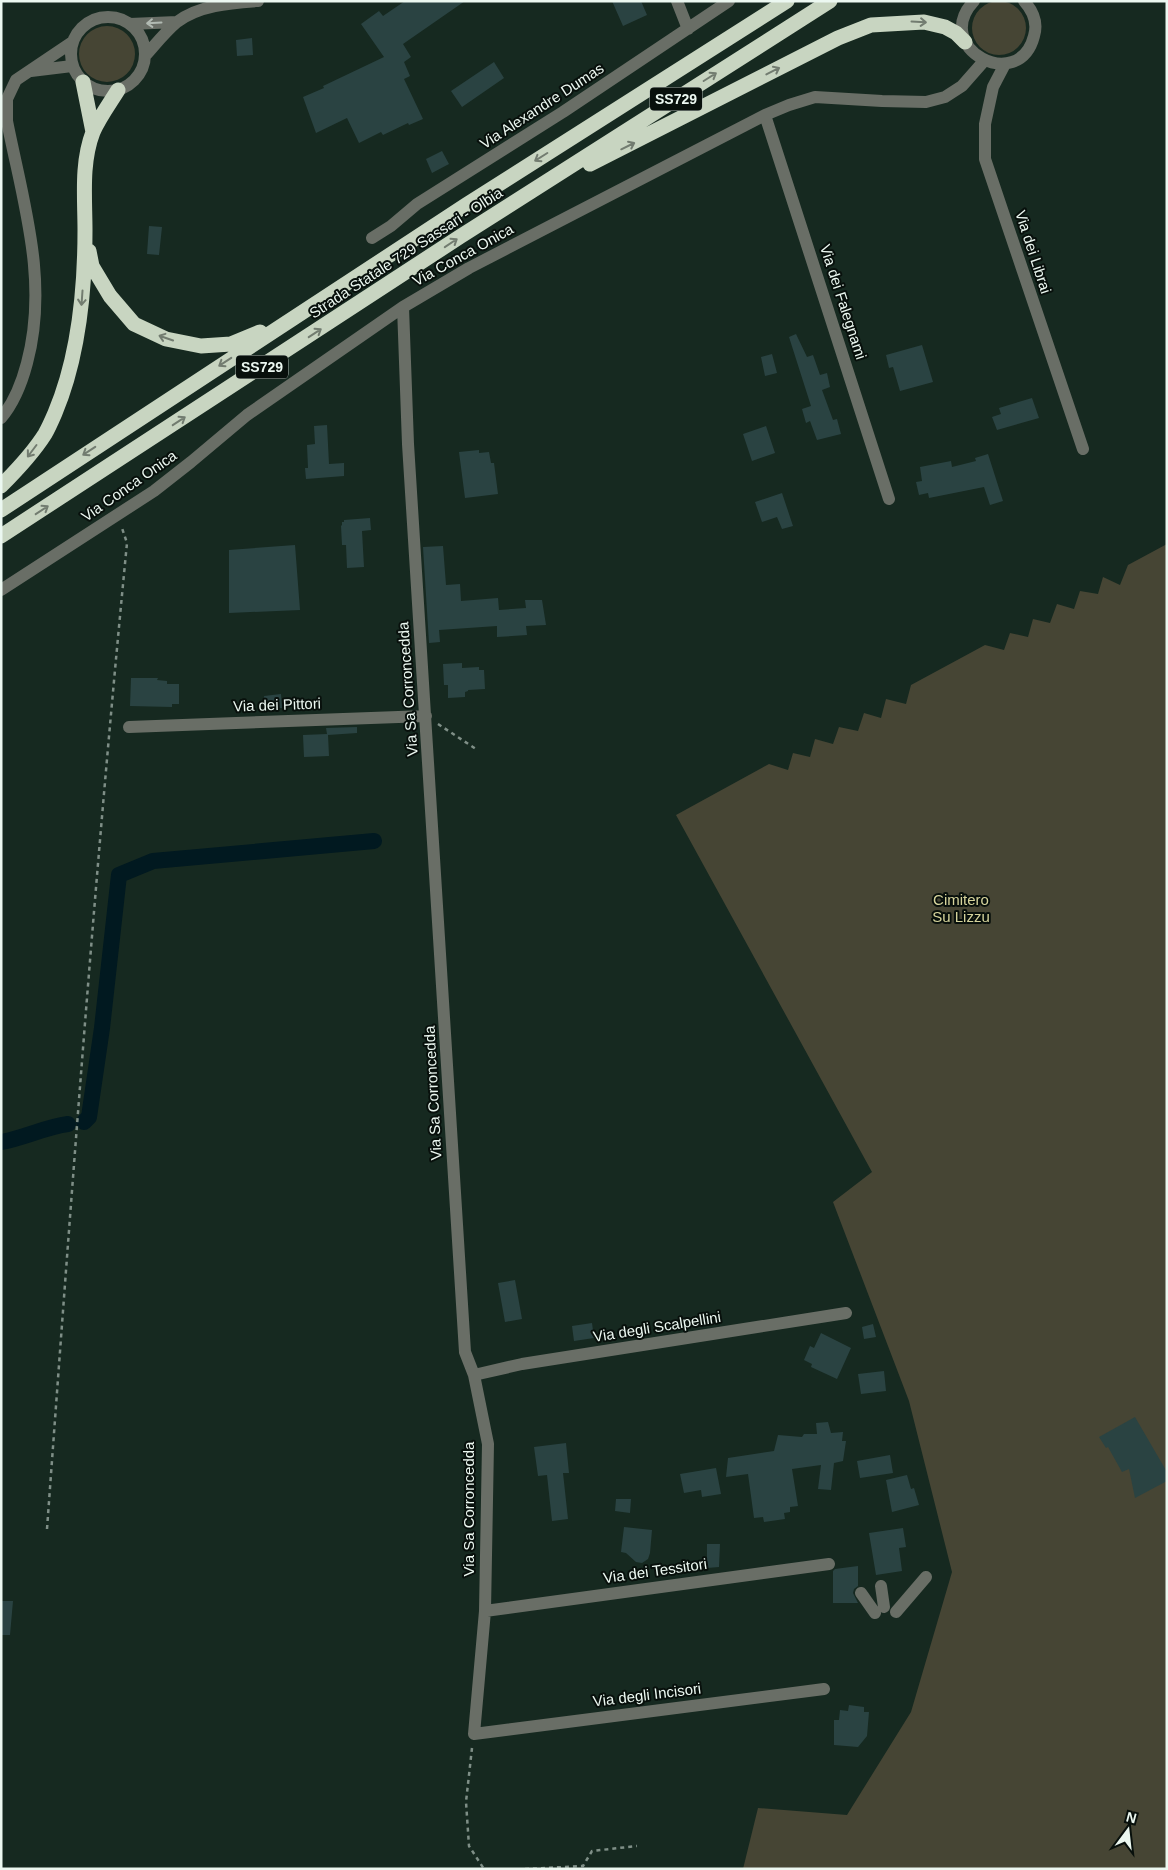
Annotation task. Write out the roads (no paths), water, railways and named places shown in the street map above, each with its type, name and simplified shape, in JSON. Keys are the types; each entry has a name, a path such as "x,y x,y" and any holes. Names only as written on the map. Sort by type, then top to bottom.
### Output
{"highway":[{"name":"Strada Statale 729 Sassari - Olbia","path":"1,510 466,205 787,1"},
{"name":"Strada Statale 729 Sassari - Olbia","path":"1,536 830,1"},
{"path":"522,198 838,38 871,25 924,22 945,27 956,33 965,42"},
{"path":"83,82 93,132"},
{"path":"1,486 20,466 46,433 66,388 82,302 85,232 84,174 93,132 118,90"},
{"path":"85,232 92,266 110,296 134,324 166,339 201,346 231,344 296,317"}],"street":[{"path":"145,56 178,22 196,12 224,4 258,1"},
{"path":"677,1 688,29"},
{"name":"Via Alexandre Dumas","path":"372,238 391,226 416,204 530,134 729,1"},
{"path":"974,1 964,14 962,24 965,42 970,50 984,61 994,64 1005,64 1022,56 1033,41 1035,23 1033,14 1024,1"},
{"path":"106,17 117,18 130,24 142,40 145,56 136,79 128,86 108,92 97,90 83,82 72,66 72,43 76,33 94,19 106,17"},
{"path":"130,24 178,22"},
{"path":"1,418 8,410 25,371 36,320 34,253 7,121 7,99 16,80 72,43"},
{"name":"Via Conca Onica","path":"1,590 154,491 247,415 404,307 469,268 765,115 789,105 815,97 926,102 945,97 962,86 984,61"},
{"name":"Via dei Librai","path":"1005,64 992,87 985,124 985,160 1083,449"},
{"path":"28,71 72,66"},
{"name":"Via dei Falegnami","path":"765,115 889,499"},
{"name":"Via Sa Corroncedda","path":"404,307 408,444 465,1352 474,1375 488,1444 485,1611 474,1734"},
{"name":"Via dei Pittori","path":"129,727 426,716"},
{"name":"Via degli Scalpellini","path":"474,1375 522,1364 846,1313"},
{"name":"Via dei Tessitori","path":"485,1611 829,1564"},
{"path":"885,1611 926,1576"},
{"path":"881,1586 885,1611"},
{"path":"861,1593 885,1611"},
{"name":"Via degli Incisori","path":"474,1734 824,1689"}],"waterway":[{"path":"84,1122 89,1117 102,1028 119,875 153,861 374,841"},
{"path":"1,1142 68,1124"}],"park label":[{"name":"Cimitero Su Lizzu","path":"961,908"}]}
